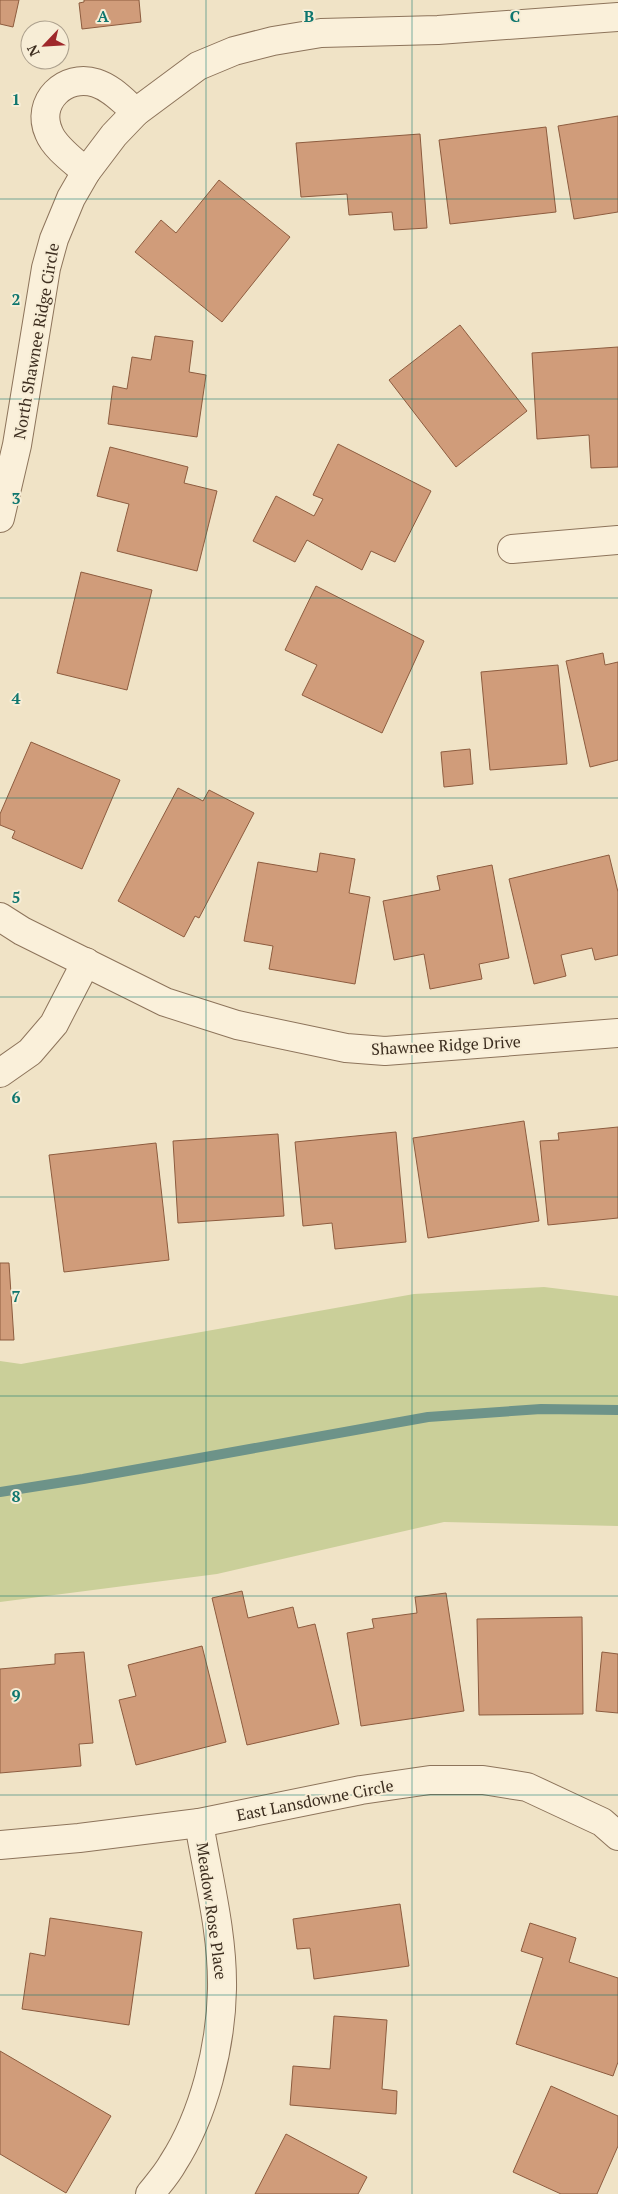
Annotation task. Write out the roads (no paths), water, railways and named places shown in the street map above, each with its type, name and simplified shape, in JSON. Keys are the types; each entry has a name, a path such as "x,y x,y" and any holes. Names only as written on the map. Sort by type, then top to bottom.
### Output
{"street":[{"name":"North Shawnee Ridge Circle","path":"0,518 17,445 50,252 61,219 86,172 114,135 136,112 198,66 234,51 273,41 321,33 438,30 618,17"},
{"path":"86,172 48,134 46,113 52,97 66,83 83,80 97,84 112,92 136,112"},
{"path":"512,549 618,540"},
{"name":"Shawnee Ridge Drive","path":"0,918 165,1002 237,1025 346,1048 385,1051 618,1033"},
{"path":"0,1073 30,1052 54,1024 86,962"},
{"name":"East Lansdowne Circle","path":"0,1845 79,1838 199,1823 361,1790 430,1780 484,1780 527,1787 602,1822 618,1836"},
{"name":"Meadow Rose Place","path":"150,2194 174,2163 193,2123 208,2082 218,2040 222,1988 218,1931 199,1823"}],"waterway":[{"path":"0,1492 83,1479 428,1417 541,1409 618,1410"}]}
